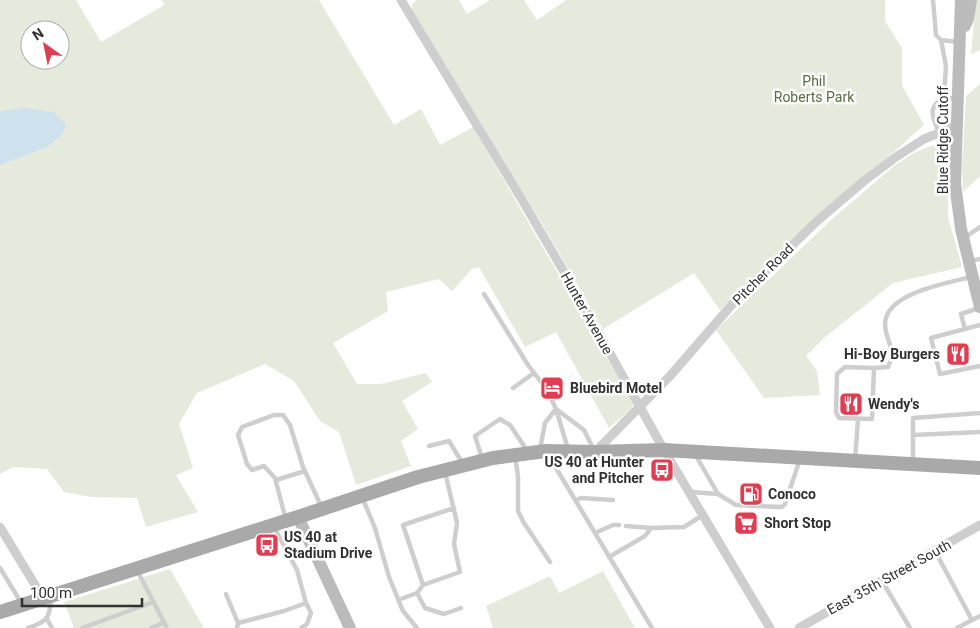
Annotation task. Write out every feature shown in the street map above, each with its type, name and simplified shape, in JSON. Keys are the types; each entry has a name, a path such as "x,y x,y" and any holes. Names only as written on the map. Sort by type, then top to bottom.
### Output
{"main road":[{"name":"Blue Ridge Cutoff","path":"961,0 955,184 963,238 974,260 980,308"},
{"path":"960,39 968,19 971,0"},
{"path":"0,612 273,526 418,477 483,460 532,452 569,450 595,452 694,451 980,468"},
{"path":"293,519 350,628"}],"street":[{"name":"Hunter Avenue","path":"404,1 521,198 664,450 770,628"},
{"name":"Pitcher Road","path":"595,452 670,376 736,300 783,252 816,222 864,181 896,157 924,139 956,126"},
{"name":"East 35th Street South","path":"799,628 980,525"},
{"path":"0,527 47,597"}],"lane":[{"path":"933,0 936,35 941,40 946,66 944,96 934,104 932,113 939,133"},
{"path":"941,40 960,39"},
{"path":"944,96 957,100"},
{"path":"963,238 980,227"},
{"path":"874,368 872,420 839,418 836,412 837,374 845,367 888,367 892,356 887,338 886,318 897,302 915,292 976,285"},
{"path":"484,294 544,386"},
{"path":"965,329 961,314 980,308"},
{"path":"980,325 931,338 940,374 980,366"},
{"path":"513,388 534,373"},
{"path":"548,394 556,409 569,450"},
{"path":"556,409 584,430 595,452"},
{"path":"550,562 518,511 518,476 532,452 545,423 556,409"},
{"path":"913,464 913,418 980,413"},
{"path":"293,519 270,470 264,466 252,470 247,464 238,435 242,427 274,415 283,415 290,425 305,471 323,509"},
{"path":"483,460 475,436 500,419 510,425 576,500 652,628"},
{"path":"855,461 858,419"},
{"path":"913,435 980,432"},
{"path":"429,446 449,441 463,466"},
{"path":"694,451 718,494"},
{"path":"689,492 718,494 736,505 782,507 785,504 800,458"},
{"path":"398,600 417,593 423,585 460,572 454,544 457,523 445,470"},
{"path":"276,480 305,471"},
{"path":"362,496 398,600 403,611 417,628"},
{"path":"576,500 581,498 613,500"},
{"path":"423,585 403,525 454,508"},
{"path":"626,526 651,528 684,527 703,515"},
{"path":"595,533 613,525 619,525"},
{"path":"273,526 296,570 311,613 307,624 301,628"},
{"path":"610,557 645,536 651,528"},
{"path":"935,551 972,620"},
{"path":"0,568 22,605"},
{"path":"136,569 165,626 151,628"},
{"path":"882,581 910,628"},
{"path":"417,593 425,608 444,614 461,608"},
{"path":"226,594 237,625 306,603"},
{"path":"28,628 47,619 49,614 47,597"},
{"path":"82,628 153,602"},
{"path":"957,628 980,616"},
{"path":"47,619 52,628"}],"green space":[{"path":"0,0 76,0 101,42 164,5 162,0 319,0 394,125 421,109 440,145 473,127 633,404 631,409 609,428 556,332 525,347 479,267 472,269 452,291 439,279 386,292 388,311 333,343 357,384 381,384 426,373 432,382 402,401 418,429 401,441 411,466 356,485 339,432 320,421 294,381 265,364 197,393 179,424 193,468 176,475 198,512 146,527 137,498 91,497 64,492 47,469 13,467 0,474"},
{"name":"Phil Roberts Park","path":"416,0 459,0 467,14 490,0 524,0 537,20 566,0 885,0 885,21 902,48 902,85 924,125 798,239 796,235 720,310 694,273 603,329 544,227 412,10 412,5"},
{"path":"976,0 980,0 980,50 971,54"},
{"path":"980,84 980,176 963,192 962,169 966,96"},
{"path":"939,145 945,149 947,156 948,217 962,267 893,283 824,338 806,356 817,371 820,395 764,398 716,330 831,220 894,166 912,154 930,146"},
{"path":"170,569 204,628 74,628 64,602"},
{"path":"603,571 635,628 493,628 486,606 550,576 559,593"}],"water":[{"path":"25,108 53,112 66,125 62,135 47,147 0,165 0,111"}],"place":[{"name":"Hi-Boy Burgers","path":"958,354"},
{"name":"Bluebird Motel","path":"552,388"},
{"name":"Wendy's","path":"851,404"},
{"name":"US 40 at Hunter and Pitcher","path":"662,470"},
{"name":"Conoco","path":"751,494"},
{"name":"Short Stop","path":"746,523"},
{"name":"US 40 at Stadium Drive","path":"267,545"}]}
